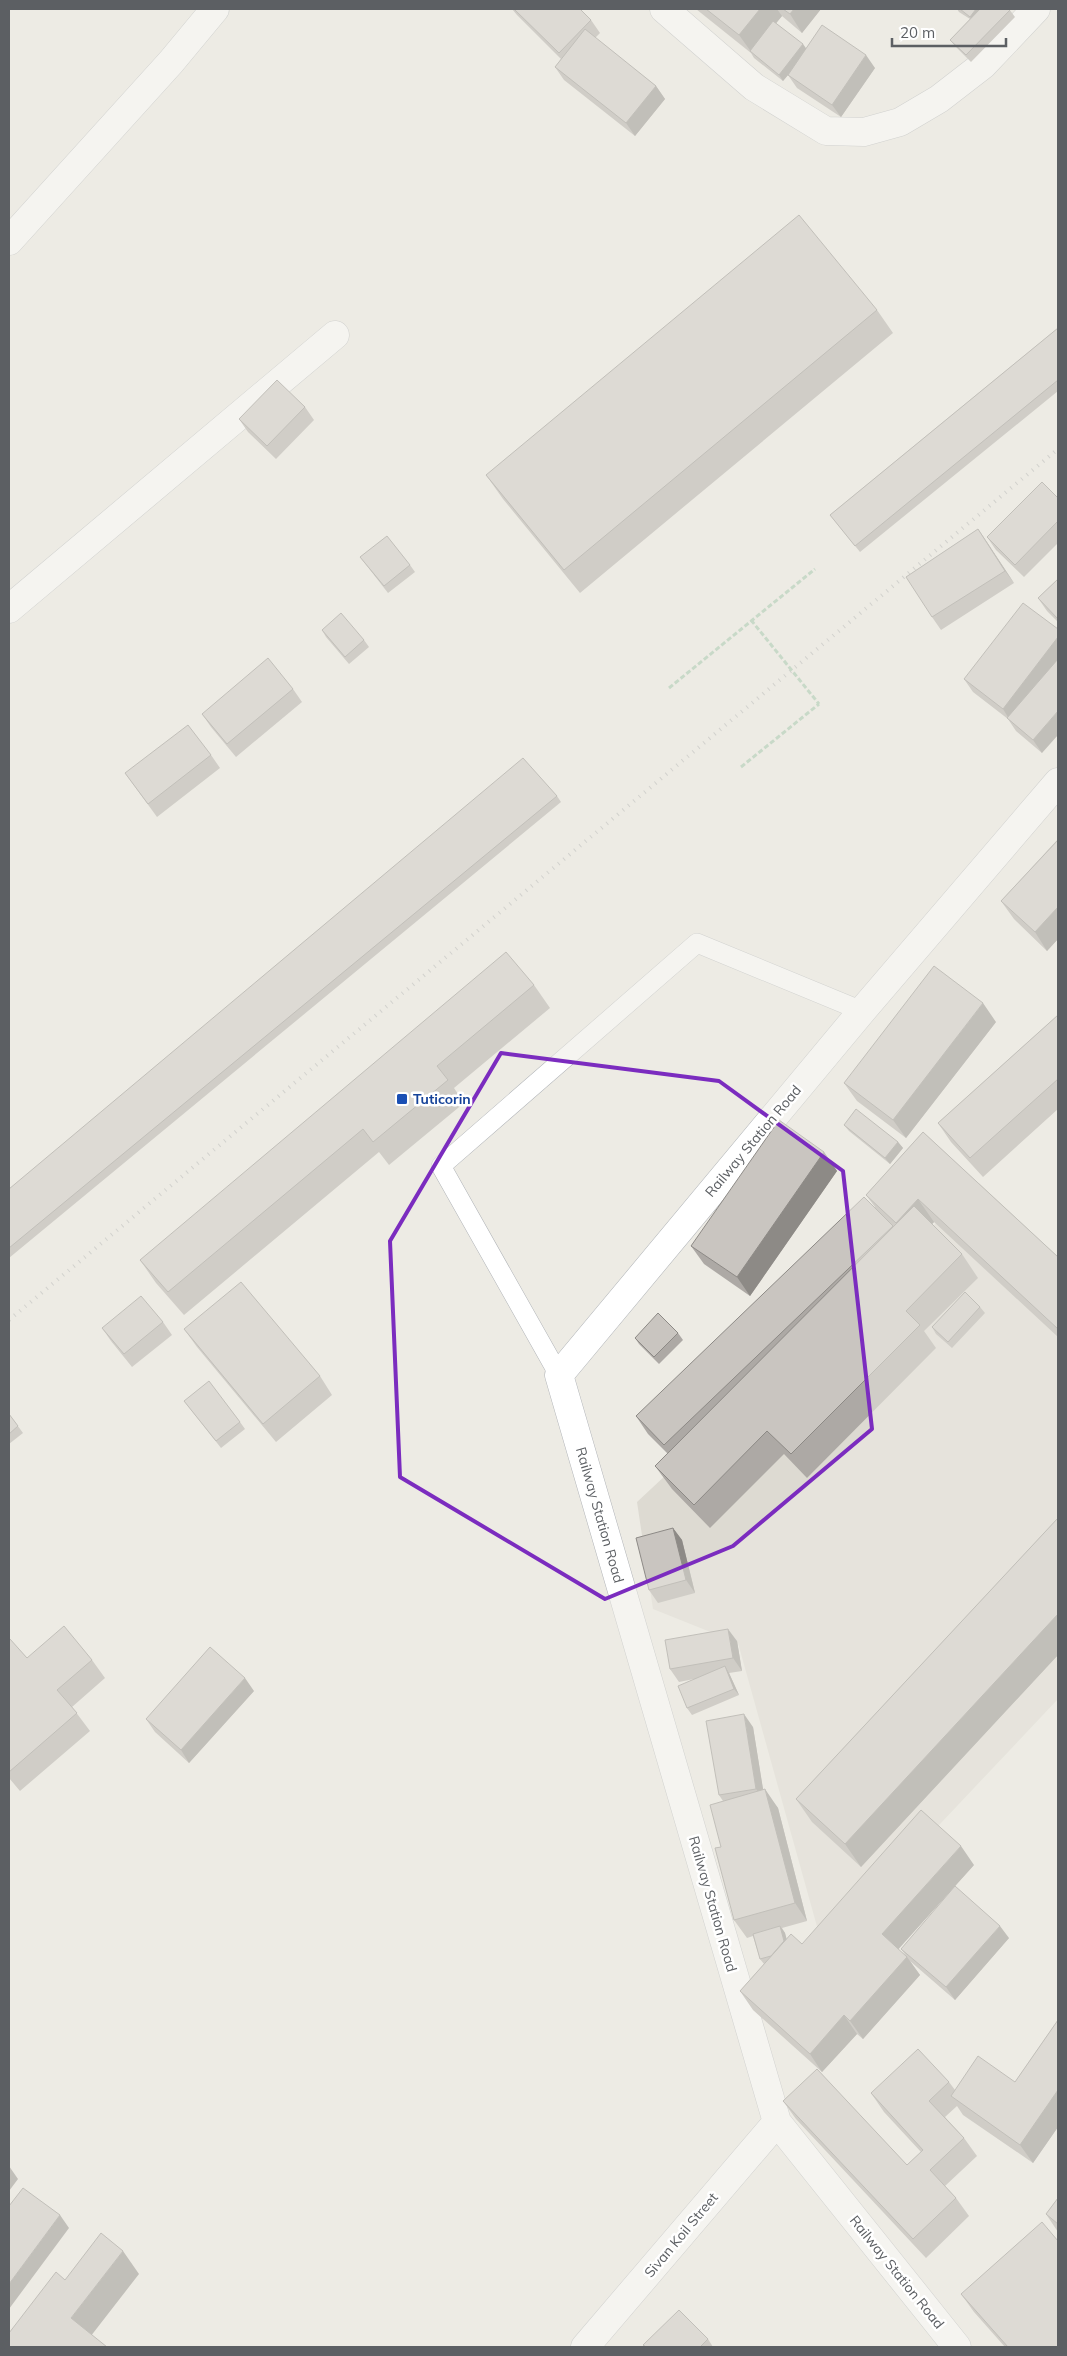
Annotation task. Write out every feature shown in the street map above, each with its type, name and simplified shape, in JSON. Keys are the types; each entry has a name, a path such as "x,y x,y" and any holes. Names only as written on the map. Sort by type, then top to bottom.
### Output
{"street":[{"path":"12,231 171,62 215,9"},
{"path":"664,9 754,87 826,131 855,132 864,132 900,122 939,98 983,65 1036,9"},
{"path":"9,609 335,335"},
{"name":"Railway Station Road","path":"957,2347 777,2122 559,1375 862,1011 1058,782"},
{"name":"Sivan Koil Street","path":"585,2347 777,2122"}],"lane":[{"path":"559,1375 441,1166 697,943 862,1011"}],"path":[{"path":"669,688 815,569"},
{"path":"741,767 819,704 751,620"}],"highlighted area":[{"path":"501,1053 719,1081 843,1171 872,1429 733,1546 605,1599 400,1477 390,1241"}],"shaded area":[{"path":"979,1183 1058,1257 1058,1699 823,1948 738,1643 653,1609 637,1502"}],"building":[{"path":"514,9 580,9 591,20 559,53"},
{"path":"706,9 760,9 739,35"},
{"path":"783,9 794,9 790,14"},
{"path":"960,9 976,9 970,17"},
{"path":"980,9 1010,10 966,55 950,40"},
{"path":"773,21 803,44 779,75 750,51"},
{"path":"822,25 866,55 832,105 788,75"},
{"path":"585,29 656,86 626,123 555,67"},
{"path":"799,215 877,310 564,570 486,475"},
{"path":"1058,328 1058,380 855,546 830,515"},
{"path":"277,380 305,407 267,446 239,419"},
{"path":"1042,482 1058,498 1058,521 1015,565 987,537"},
{"path":"978,529 1005,571 932,617 906,577"},
{"path":"387,536 410,565 384,586 360,557"},
{"path":"1058,579 1058,619 1038,598"},
{"path":"1023,603 1058,629 1058,637 1003,709 964,679"},
{"path":"341,613 364,640 345,657 322,630"},
{"path":"268,658 293,689 227,744 202,714"},
{"path":"1058,659 1058,711 1033,740 1007,718"},
{"path":"188,725 211,755 148,804 125,773"},
{"path":"523,758 557,796 9,1248 9,1189"},
{"path":"1058,840 1058,907 1035,932 1001,901"},
{"path":"506,952 534,985 437,1066 448,1080 373,1142 363,1129 168,1292 140,1260"},
{"path":"934,966 983,1003 893,1120 844,1083"},
{"path":"1058,1015 1058,1079 970,1158 938,1123"},
{"path":"856,1109 898,1142 885,1158 844,1125"},
{"path":"779,1120 824,1152 737,1277 691,1246"},
{"path":"923,1132 1058,1257 1058,1329 918,1199 896,1223 866,1195"},
{"path":"864,1197 893,1226 664,1445 636,1416"},
{"path":"914,1206 962,1254 906,1311 920,1325 791,1454 767,1431 694,1505 655,1466"},
{"path":"241,1282 320,1376 263,1424 184,1329"},
{"path":"965,1292 980,1307 948,1342 932,1327"},
{"path":"141,1296 163,1322 124,1354 102,1328"},
{"path":"658,1313 678,1333 654,1357 635,1338"},
{"path":"209,1381 240,1422 216,1441 184,1401"},
{"path":"9,1414 18,1426 9,1434"},
{"path":"1058,1518 1058,1614 845,1844 796,1799"},
{"path":"673,1528 686,1580 649,1590 636,1538"},
{"path":"64,1626 92,1660 57,1690 77,1713 9,1772 9,1639 27,1658"},
{"path":"728,1629 733,1658 670,1669 665,1640"},
{"path":"210,1647 245,1678 181,1750 146,1719"},
{"path":"725,1666 734,1689 687,1708 678,1686"},
{"path":"744,1714 756,1789 719,1795 706,1721"},
{"path":"765,1789 795,1903 734,1920 715,1848 721,1847 710,1805"},
{"path":"921,1810 961,1846 882,1934 907,1957 850,2021 844,2015 810,2054 740,1991 791,1934 802,1944"},
{"path":"955,1886 1000,1926 946,1987 901,1949"},
{"path":"780,1926 784,1941 771,1956 760,1959 753,1934"},
{"path":"1058,2020 1058,2090 1020,2145 951,2096 978,2056 1015,2082"},
{"path":"918,2049 949,2082 929,2101 964,2138 930,2170 956,2198 913,2239 783,2101 817,2069 907,2165 923,2150 871,2093"},
{"path":"23,2188 60,2215 9,2284 9,2206"},
{"path":"1058,2198 1058,2224 1046,2214"},
{"path":"1042,2222 1058,2241 1058,2347 1008,2347 961,2294"},
{"path":"101,2233 123,2251 71,2318 107,2347 9,2347 9,2333 56,2272 65,2280"},
{"path":"679,2310 708,2339 700,2347 646,2347 643,2345"}],"railway":[{"path":"9,1320 1058,449"}],"place":[{"name":"Tuticorin","path":"402,1099"}]}
